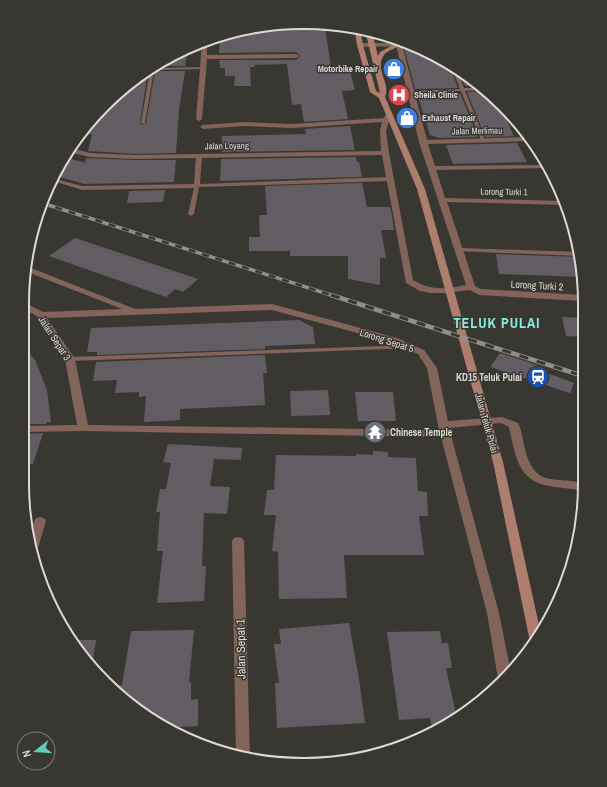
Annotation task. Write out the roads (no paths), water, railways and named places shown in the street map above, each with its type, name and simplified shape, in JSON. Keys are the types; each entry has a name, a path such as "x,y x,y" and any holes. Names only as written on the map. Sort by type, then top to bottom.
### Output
{"main road":[{"name":"Jalan Teluk Pulai","path":"358,34 373,92 382,98 421,188 498,462 533,634"},
{"name":"Jalan Teluk Pulai","path":"370,37 384,92 382,98"},
{"path":"378,65 382,53 395,45"}],"street":[{"path":"360,43 389,43"},
{"path":"389,112 383,131 385,154 409,281 417,288 429,292 458,290 471,287 423,142 400,47"},
{"path":"199,120 203,48"},
{"path":"204,57 296,56"},
{"path":"203,127 244,124 292,126 386,120"},
{"name":"Jalan Merlimau","path":"423,142 523,139"},
{"name":"Jalan Loyang","path":"75,151 90,155 111,157 385,154"},
{"name":"Lorong Turki 1","path":"442,200 559,203"},
{"path":"31,270 135,311"},
{"name":"Lorong Turki 2","path":"471,287 479,292 578,298"},
{"name":"Lorong Sepat 5","path":"41,314 272,307 394,340 421,352 432,368 444,429 493,613 504,671"},
{"name":"Jalan Sepat 3","path":"29,309 41,314 70,359 83,428"},
{"path":"29,429 444,429 502,420 514,425 524,465 533,477 542,481 578,486"},
{"path":"35,539 40,521"},
{"name":"Jalan Sepat 1","path":"238,541 243,751"}],"lane":[{"path":"163,68 203,68"},
{"path":"143,123 150,76"},
{"path":"457,76 483,140"},
{"path":"411,92 475,89"},
{"path":"191,214 197,186 199,156"},
{"path":"431,168 542,167"},
{"path":"58,181 82,188 197,186 390,179"},
{"path":"460,250 574,254"},
{"path":"70,359 412,347"}],"railway":[{"path":"48,205 334,296"},
{"path":"331,295 578,374"}],"place":[{"name":"Motorbike Repair","path":"394,69"},
{"name":"Sheila Clinic","path":"399,95"},
{"name":"Exhaust Repair","path":"407,118"},
{"name":"KD15 Teluk Pulai","path":"538,377"},
{"name":"Chinese Temple","path":"375,432"}],"district":[{"name":"TELUK PULAI","path":"497,323"}]}
